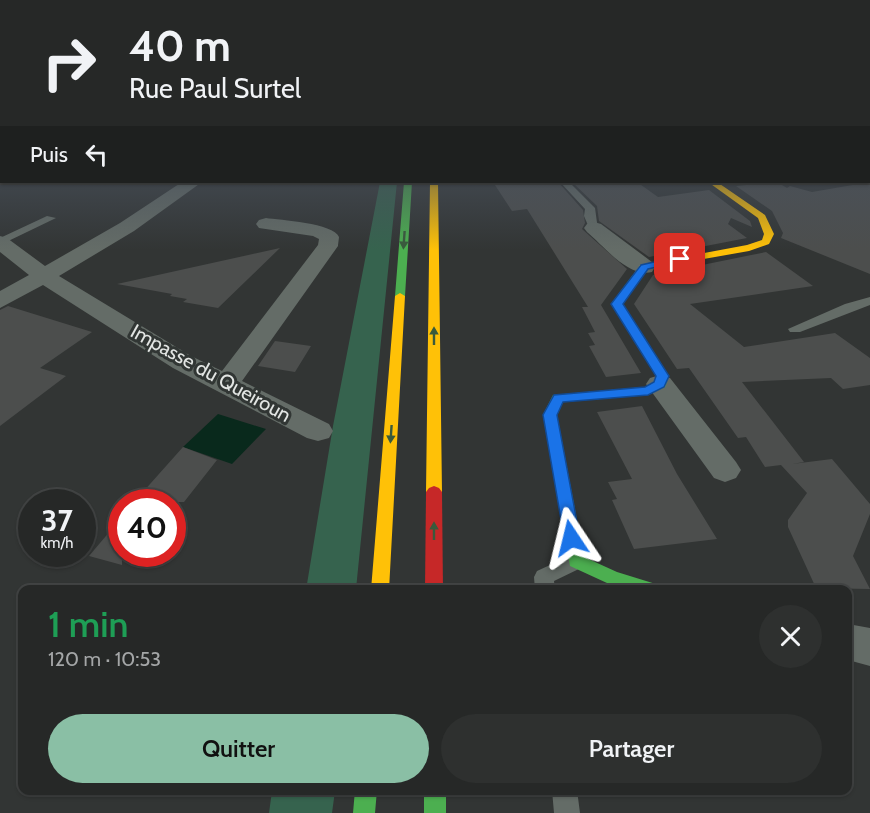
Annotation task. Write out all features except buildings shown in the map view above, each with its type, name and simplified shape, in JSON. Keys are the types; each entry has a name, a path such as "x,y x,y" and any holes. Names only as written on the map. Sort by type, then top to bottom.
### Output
{"main road":[{"path":"380,585 408,183"},
{"path":"434,183 434,585"},
{"path":"636,585 613,578 576,561 550,415 558,398 648,391 660,384 663,376 617,304 644,267 749,248 766,242 769,234 762,217 713,183"},
{"path":"364,813 366,795"},
{"path":"435,795 435,813"}],"street":[{"path":"0,301 127,227 192,183"},
{"path":"227,383 328,246 329,237 318,231 266,224"},
{"path":"594,228 632,260 644,267"},
{"name":"Impasse du Queiroun","path":"0,242 43,275 182,362 318,431"},
{"path":"660,384 725,470"},
{"path":"852,643 870,647"}],"lane":[{"path":"565,183 590,208 589,216 594,228"},
{"path":"0,242 51,218"},
{"path":"795,329 870,301"},
{"path":"545,585 544,577 576,561"},
{"path":"565,795 567,813"}],"shaded area":[{"path":"380,183 397,183 356,585 307,585 333,426"},
{"path":"218,414 266,429 232,464 183,447"},
{"path":"271,795 334,795 332,813 269,813"}],"traffic: fast":[{"path":"400,296 408,183"},
{"path":"636,278 617,304 663,376 660,384 648,391 558,398 550,415 576,561 613,578 636,585"},
{"path":"364,813 366,795"},
{"path":"435,795 435,813"}],"traffic: slow":[{"path":"434,183 434,492"},
{"path":"636,278 644,267 749,248 766,242 769,234 762,217 713,183"},
{"path":"380,585 400,296"}],"traffic: jam":[{"path":"434,492 434,585"}],"route":[{"path":"571,538 550,415 558,398 648,391 660,384 663,376 617,304 644,267 680,259"}]}
